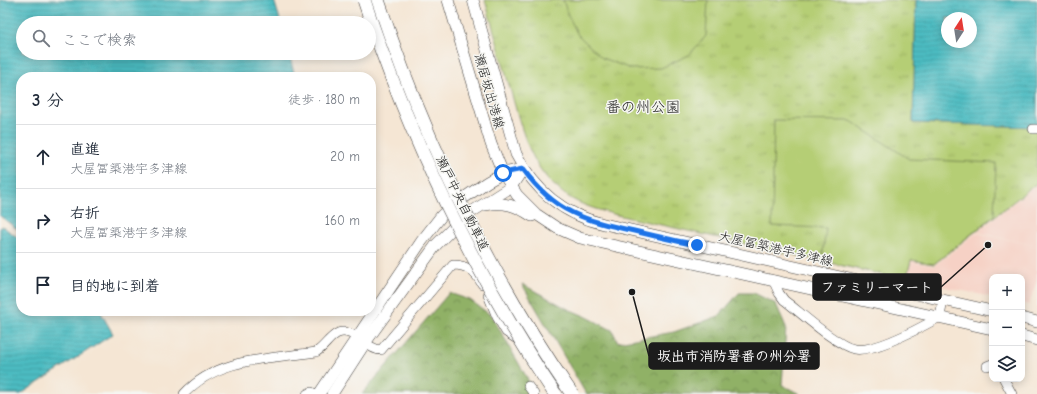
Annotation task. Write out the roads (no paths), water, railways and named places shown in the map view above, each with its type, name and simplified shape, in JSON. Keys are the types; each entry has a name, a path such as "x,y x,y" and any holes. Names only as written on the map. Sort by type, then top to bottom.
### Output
{"highway":[{"name":"瀬戸中央自動車道","path":"364,0 370,16"},
{"name":"瀬戸中央自動車道","path":"378,0 393,44 424,121 457,193 493,266 533,335 572,394"},
{"name":"瀬戸中央自動車道","path":"376,35 411,124 446,202 481,272 516,333 555,394"},
{"path":"516,333 549,394"}],"main road":[{"name":"瀬居坂出港線","path":"448,0 491,144 503,173 511,187"},
{"name":"瀬居坂出港線","path":"473,0 510,136 523,169"},
{"path":"332,394 361,340 435,224 455,204 468,194 503,173 523,169"},
{"path":"317,394 436,245 455,225 476,208 511,187 523,169"},
{"name":"大屋冨築港宇多津線","path":"523,169 549,198 570,213 581,218 989,310"},
{"path":"511,187 526,204 547,222 580,238"},
{"path":"476,208 492,204 506,204 522,210 548,226 580,238 989,328"},
{"path":"694,263 697,245"},
{"path":"1025,319 1037,322"},
{"path":"1025,337 1037,340"}],"street":[{"path":"184,394 218,369 244,361 316,352 322,349 333,336 339,333 345,332 376,350 381,350 454,265 463,265 471,269 480,281 506,332 538,353 553,382 555,394"},
{"path":"773,280 778,293 784,300 836,340 854,350 872,348 918,330 940,317 943,300"},
{"path":"1006,382 1012,394"},
{"path":"528,386 534,394"},
{"path":"307,394 311,392 317,394"}],"water":[{"path":"0,0 274,0 279,16 16,16 16,60 291,60 294,72 16,72 16,228 0,216"},
{"path":"916,0 1037,0 1037,127 913,123"},
{"path":"2,226 16,236 16,316 103,316 113,334 21,394 0,394 0,228"}],"place":[{"name":"ファミリーマート","path":"988,245"},
{"name":"坂出市消防署番の州分署","path":"632,292"}],"district":[{"name":"番の州公園","path":"643,107"}]}
